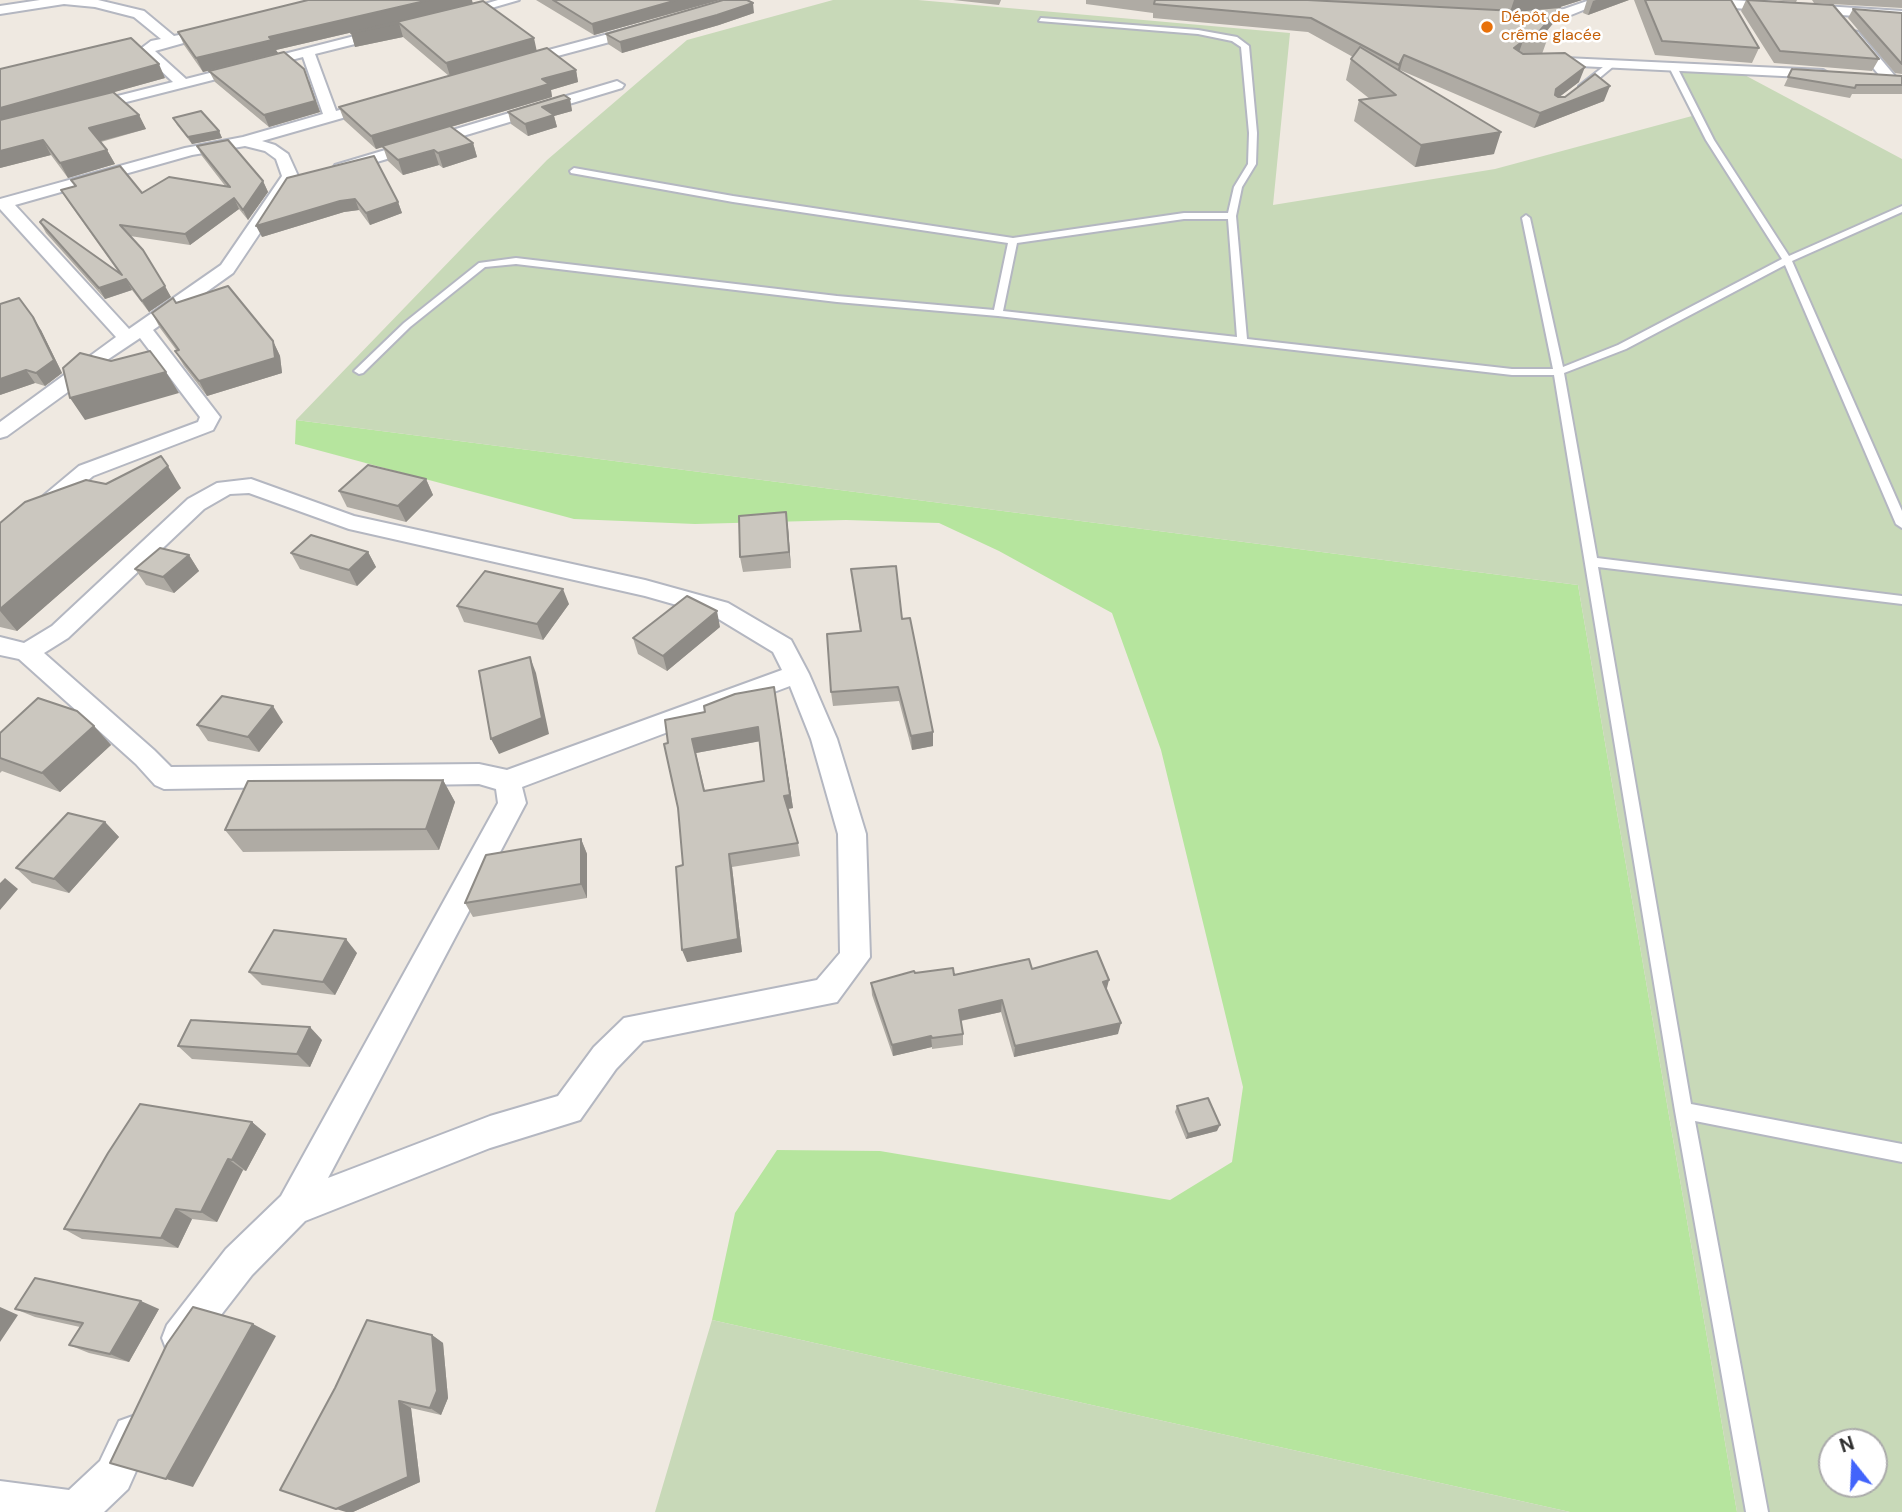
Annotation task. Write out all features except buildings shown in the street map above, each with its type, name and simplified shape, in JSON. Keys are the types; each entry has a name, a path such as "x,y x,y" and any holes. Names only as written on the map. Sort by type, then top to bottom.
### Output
{"street":[{"path":"0,10 63,0 95,3 139,14 171,40"},
{"path":"441,19 513,0"},
{"path":"1510,19 1566,13 1602,0"},
{"path":"1672,0 1730,10 1820,6 1902,15"},
{"path":"1820,6 1896,79"},
{"path":"511,65 654,26"},
{"path":"183,83 146,50 156,44 223,28"},
{"path":"77,111 401,29"},
{"path":"308,52 331,117"},
{"path":"1530,62 1569,61 1673,67 1763,64 1836,75"},
{"path":"1863,77 1896,79"},
{"path":"285,184 617,86"},
{"path":"2,204 190,151 245,141 395,98"},
{"path":"0,432 76,377 94,360 187,299 227,269 242,243 290,176 283,157 270,148 245,141"},
{"path":"0,544 86,471 206,426 210,417 135,333 2,204"},
{"path":"14,649 60,632 196,503 225,488 251,486 349,522 645,588 720,609 782,646 797,674 824,739 852,834 855,957 826,992 635,1028 605,1058 568,1109 490,1132 293,1208"},
{"path":"14,649 145,757 164,778 479,774 508,781 797,674"},
{"path":"165,1367 177,1342 203,1305 239,1262 293,1208 512,803 508,781"},
{"path":"0,1501 78,1512 114,1475 148,1403"}],"lane":[{"path":"1041,20 1198,33 1234,39 1245,46 1253,133 1252,164 1238,187 1232,216 1242,341"},
{"path":"1573,94 1611,65"},
{"path":"1673,67 1710,140 1787,260 1902,524"},
{"path":"574,171 733,199 1013,241 1184,216 1232,216"},
{"path":"359,371 407,325 482,265 516,261 836,299 998,313 1512,372 1559,372 1622,347 1787,260 1902,209"},
{"path":"1526,218 1559,372 1684,1111 1757,1512"},
{"path":"998,313 1013,241"},
{"path":"1592,562 1902,600"},
{"path":"1684,1111 1902,1153"}],"green space":[{"path":"833,0 918,0 1290,33 1273,205 1495,169 1692,116 1669,69 1739,72 1902,159 1902,1512 1737,1512 1578,585 296,420 547,160 687,40"},
{"path":"296,420 1578,585 1737,1512 1570,1512 712,1320 735,1213 777,1150 880,1151 1170,1200 1232,1162 1243,1087 1161,750 1112,613 999,551 939,523 846,520 695,524 574,519 295,444"},
{"path":"712,1320 1570,1512 655,1512"}],"place":[{"name":"Dépôt de crême glacée","path":"1487,27"}]}
